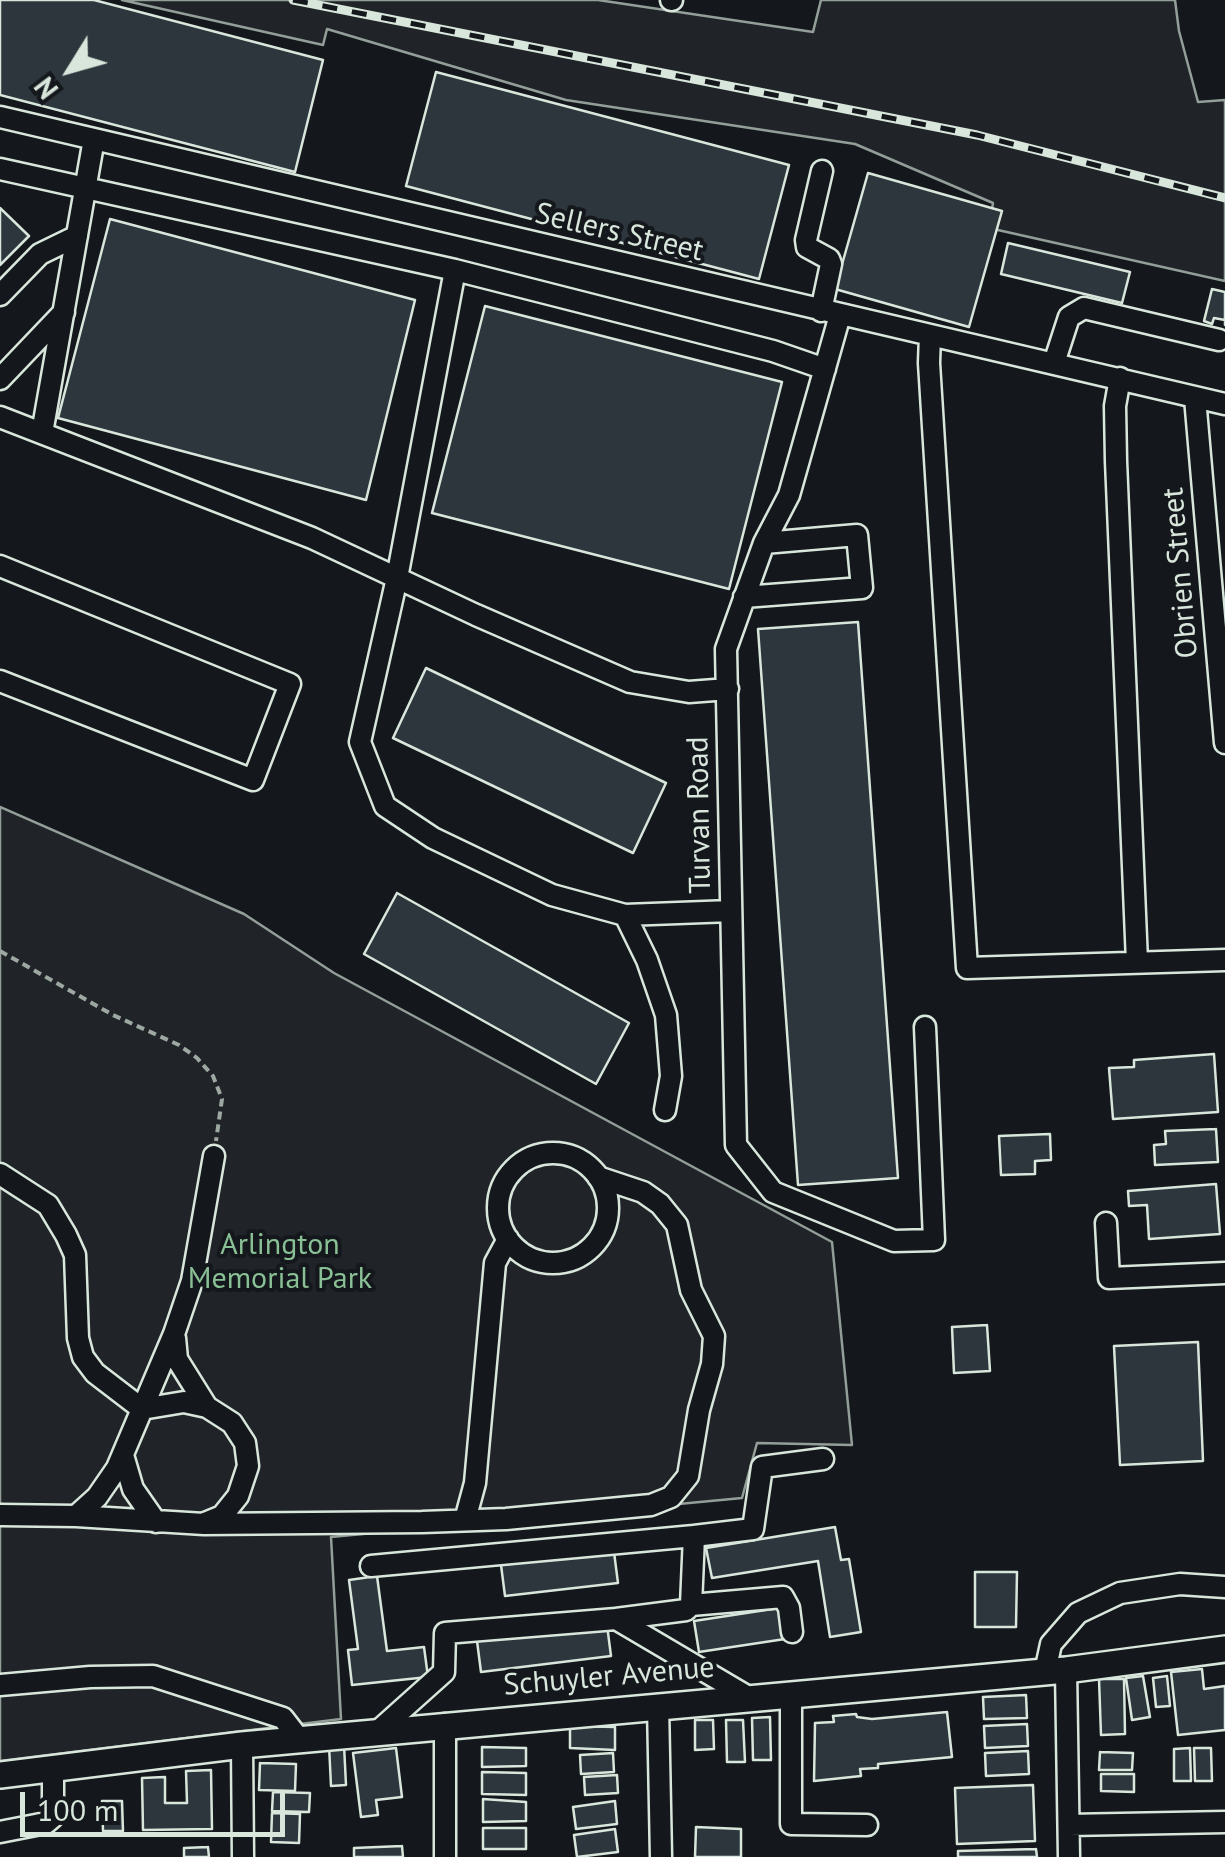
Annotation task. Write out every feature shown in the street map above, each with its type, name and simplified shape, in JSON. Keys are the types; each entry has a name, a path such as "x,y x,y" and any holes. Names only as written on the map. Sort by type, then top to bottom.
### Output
{"main road":[{"name":"Schuyler Avenue","path":"0,1775 242,1744 1055,1671 1225,1649"}],"street":[{"name":"Sellers Street","path":"0,117 1225,404"},
{"path":"42,433 94,139"},
{"path":"0,169 455,270 773,351 825,369"},
{"name":"Turvan Road","path":"822,171 806,246 831,264 825,369 789,495 764,543 726,648 736,1145 773,1192 894,1241 934,1240 926,1027"},
{"path":"0,295 40,254 77,236"},
{"path":"455,270 397,578 360,742 384,806 433,838 552,895 626,916 732,912"},
{"path":"1054,363 1069,316 1084,308 1219,340"},
{"path":"0,378 64,312"},
{"path":"930,335 967,968 1225,960"},
{"path":"1120,378 1116,461 1138,962"},
{"name":"Obrien Street","path":"1195,398 1225,742"},
{"path":"0,417 312,538 630,682 688,692 728,690"},
{"path":"744,597 862,588 858,535 764,543"},
{"path":"0,566 290,684 252,780 0,680"},
{"path":"626,916 666,1015 671,1076 666,1110"},
{"path":"542,1154 561,1154 580,1160 598,1178 608,1201 608,1218 592,1248 578,1258 544,1263 526,1257 508,1240 498,1210 501,1190 524,1161 542,1154"},
{"path":"76,1516 97,1496 123,1455 174,1334 192,1281 214,1156"},
{"path":"0,1174 48,1205 66,1236 75,1255 78,1338 83,1357 95,1373 142,1408 184,1402 207,1406"},
{"path":"3,1510 204,1524 466,1520 651,1505 672,1497 688,1476 699,1410 712,1364 714,1336 692,1290 677,1225 660,1204 643,1192 598,1178"},
{"path":"1106,1223 1109,1278 1225,1274"},
{"path":"466,1520 476,1483 495,1264 508,1240"},
{"path":"174,1334 176,1359 207,1406 232,1423 245,1443 248,1466 238,1496 222,1516 204,1524"},
{"path":"123,1455 133,1490 156,1522"},
{"path":"371,1566 754,1529 762,1467 823,1459"},
{"path":"691,1605 694,1536"},
{"path":"1069,1857 1051,1644 1078,1613 1120,1593 1180,1584 1225,1587"},
{"path":"377,1732 444,1672 445,1633 616,1619 686,1610 691,1605 784,1596 792,1632"},
{"path":"616,1619 750,1698"},
{"path":"0,1685 153,1676 283,1718 300,1740"},
{"path":"791,1694 791,1824 868,1825"},
{"path":"658,1705 661,1857"},
{"path":"445,1724 445,1857"},
{"path":"242,1744 243,1857"},
{"path":"0,1832 54,1818 53,1768"},
{"path":"1069,1825 1225,1822"}],"path":[{"path":"0,951 197,1058 212,1076 222,1098 214,1156"}],"green space":[{"path":"122,0 598,0 813,32 821,0 1175,0 1198,102 1225,100 1225,281 989,228 993,203 855,144 566,100 327,29 323,45"},
{"name":"Arlington Memorial Park","path":"0,807 244,914 334,973 832,1242 852,1445 757,1443 742,1498 331,1537 341,1719 0,1761"}],"building":[{"path":"0,0 94,0 323,60 295,172 0,95"},
{"path":"436,72 789,165 759,279 406,186"},
{"path":"868,173 1002,211 969,327 835,289"},
{"path":"0,208 29,236 0,265"},
{"path":"110,219 415,300 366,500 58,418"},
{"path":"1008,243 1130,272 1122,303 1001,274"},
{"path":"1212,289 1225,292 1225,320 1214,318 1212,324 1204,321"},
{"path":"485,306 782,382 729,589 432,513"},
{"path":"858,622 898,1178 798,1185 758,629"},
{"path":"426,668 666,783 633,853 393,738"},
{"path":"397,893 629,1023 596,1084 364,954"},
{"path":"1214,1054 1218,1112 1113,1119 1109,1068 1134,1067 1134,1060"},
{"path":"1216,1129 1218,1162 1155,1165 1154,1145 1166,1144 1165,1131"},
{"path":"1050,1134 1051,1160 1035,1161 1035,1174 1001,1175 999,1136"},
{"path":"1216,1184 1220,1234 1149,1239 1147,1205 1129,1206 1128,1191"},
{"path":"987,1325 990,1371 954,1373 952,1327"},
{"path":"1198,1342 1203,1461 1120,1465 1114,1346"},
{"path":"835,1527 841,1560 849,1559 861,1632 830,1637 818,1561 712,1578 706,1548"},
{"path":"614,1552 618,1583 505,1596 501,1565"},
{"path":"975,1572 1017,1572 1016,1627 975,1627"},
{"path":"377,1576 387,1651 424,1647 428,1677 352,1685 348,1650 358,1649 349,1580"},
{"path":"779,1608 785,1639 699,1652 694,1621"},
{"path":"607,1625 611,1656 481,1672 477,1641"},
{"path":"1202,1669 1204,1689 1225,1686 1225,1730 1178,1735 1171,1672"},
{"path":"1143,1676 1150,1717 1132,1720 1126,1678"},
{"path":"1167,1676 1170,1706 1156,1707 1153,1678"},
{"path":"1099,1679 1124,1679 1125,1734 1101,1735"},
{"path":"1026,1695 1027,1718 984,1719 983,1697"},
{"path":"947,1712 952,1757 878,1764 878,1768 860,1769 861,1776 814,1781 815,1723 834,1722 833,1716 856,1714 872,1719"},
{"path":"770,1717 771,1760 753,1760 752,1718"},
{"path":"695,1720 713,1720 714,1749 695,1750"},
{"path":"726,1720 743,1720 745,1762 727,1762"},
{"path":"1027,1724 1028,1746 985,1748 984,1726"},
{"path":"570,1726 615,1727 615,1750 570,1748"},
{"path":"329,1745 344,1745 346,1785 331,1786"},
{"path":"482,1747 526,1748 526,1766 482,1767"},
{"path":"396,1748 402,1797 376,1800 378,1815 361,1817 353,1753"},
{"path":"1190,1748 1191,1781 1174,1781 1174,1749"},
{"path":"1194,1748 1211,1748 1212,1781 1195,1781"},
{"path":"1028,1751 1029,1774 986,1776 985,1753"},
{"path":"1100,1752 1133,1753 1132,1770 1099,1770"},
{"path":"613,1753 614,1772 581,1774 580,1755"},
{"path":"260,1763 296,1764 295,1791 259,1790"},
{"path":"211,1770 212,1829 143,1830 142,1778 165,1777 165,1803 187,1803 186,1771"},
{"path":"482,1772 526,1773 526,1795 482,1794"},
{"path":"1101,1774 1134,1774 1134,1792 1101,1791"},
{"path":"617,1775 618,1793 585,1795 584,1777"},
{"path":"1033,1785 1035,1841 957,1844 955,1788"},
{"path":"273,1792 310,1793 309,1812 272,1811"},
{"path":"483,1799 526,1802 526,1821 483,1822"},
{"path":"102,1801 122,1801 123,1831 103,1831"},
{"path":"615,1801 617,1824 576,1829 573,1807"},
{"path":"272,1813 300,1814 299,1843 271,1842"},
{"path":"696,1827 741,1829 741,1857 695,1857"},
{"path":"483,1828 526,1828 526,1849 483,1849"},
{"path":"615,1829 618,1852 577,1857 574,1835"},
{"path":"402,1846 403,1857 354,1857 354,1848"},
{"path":"208,1847 209,1857 184,1857 184,1848"},
{"path":"1036,1849 1037,1857 958,1857 958,1851"}],"railway":[{"path":"293,0 977,135 1225,198"}]}
